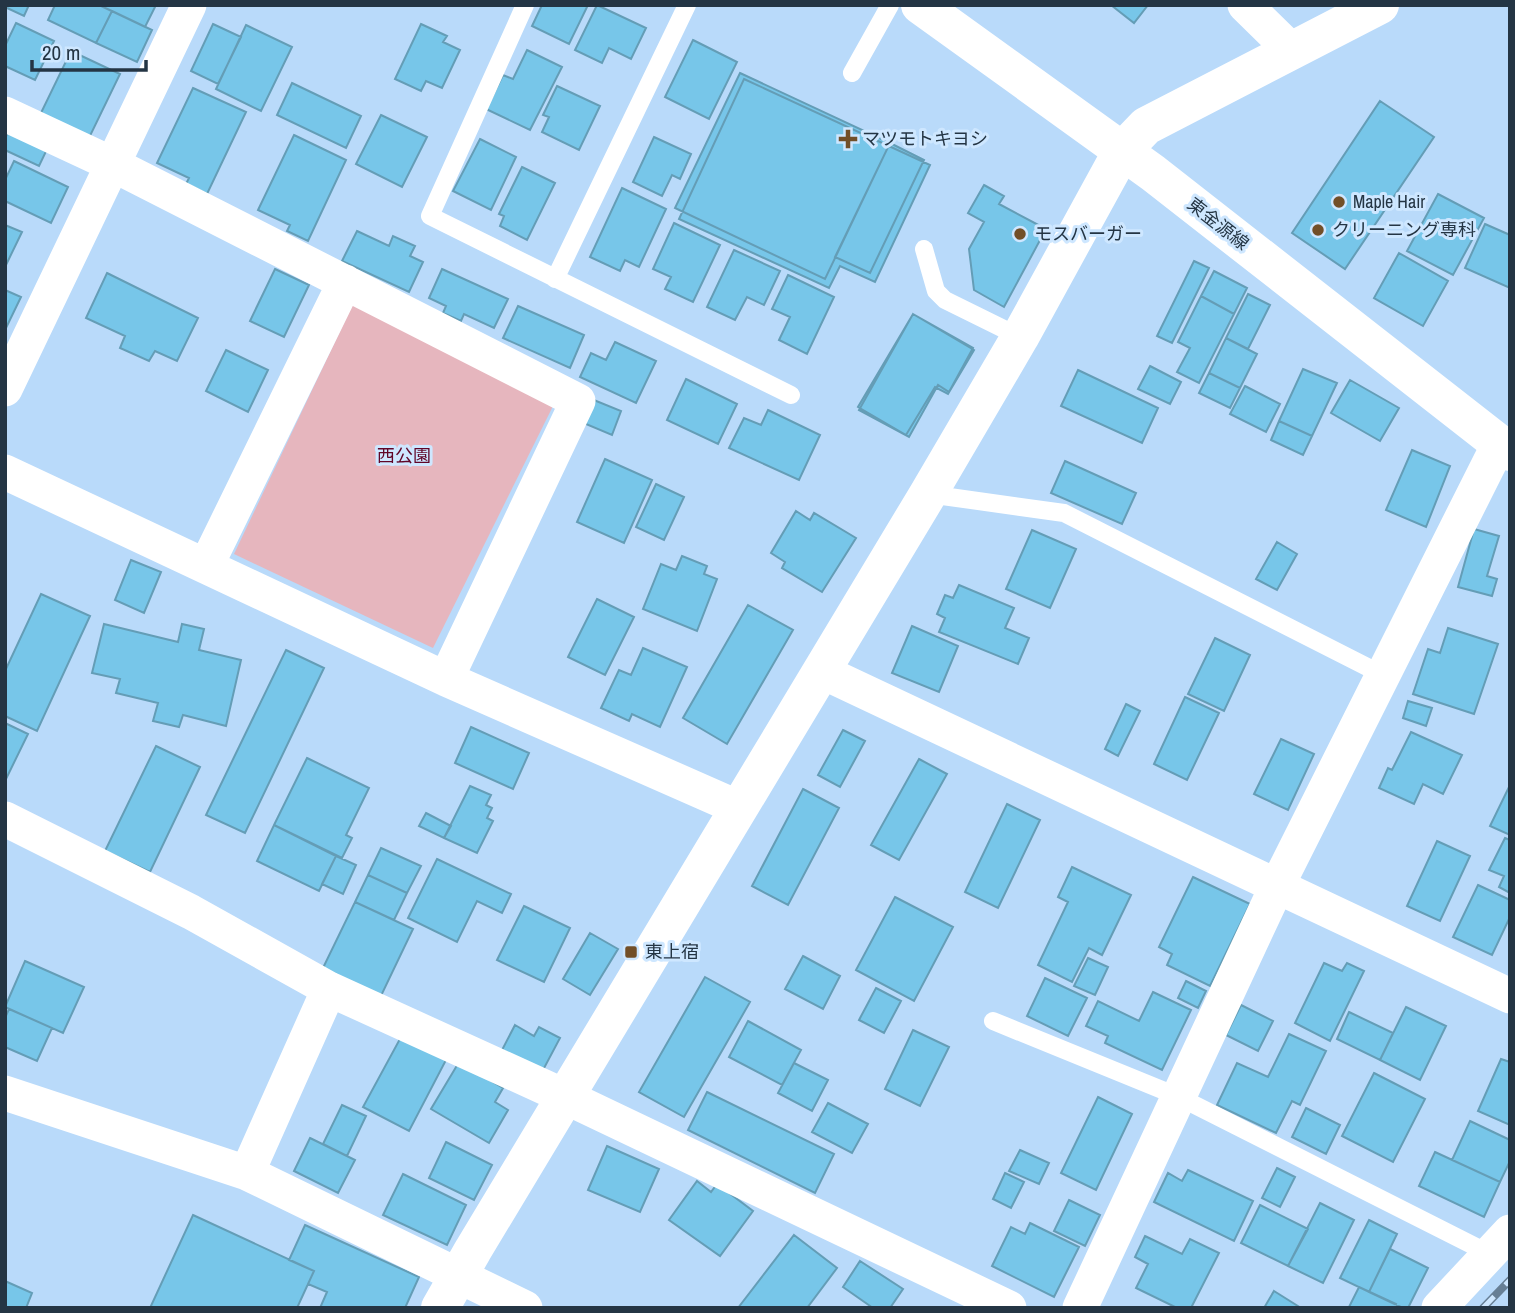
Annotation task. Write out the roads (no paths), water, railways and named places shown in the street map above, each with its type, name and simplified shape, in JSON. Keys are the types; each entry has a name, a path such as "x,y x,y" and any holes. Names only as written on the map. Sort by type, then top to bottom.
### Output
{"street":[{"path":"5,389 189,5"},
{"name":"東金源線","path":"920,5 1179,193 1504,448"},
{"path":"1245,5 1292,51"},
{"path":"450,1292 928,494 1020,337 1122,151 1146,126 1380,5"},
{"path":"5,114 112,164 578,401 446,679"},
{"path":"206,566 345,282"},
{"path":"1080,1308 1277,886 1383,675 1504,448"},
{"path":"5,472 446,679 739,808"},
{"path":"823,672 1510,996"},
{"path":"5,818 191,912 329,989 566,1097 1009,1308"},
{"path":"247,1173 329,989"},
{"path":"5,1093 247,1173 450,1292 525,1308"},
{"path":"1439,1308 1500,1243"}],"lane":[{"path":"525,5 430,216 791,395"},
{"path":"555,279 687,5"},
{"path":"852,73 890,5"},
{"path":"923,249 936,291 945,300 1020,337"},
{"path":"928,494 1064,513 1383,675"},
{"path":"993,1021 1177,1096 1500,1243"}],"railway":[{"path":"1483,1308 1510,1280"}],"place":[{"name":"マツモトキヨシ","path":"848,139"},
{"name":"Maple Hair","path":"1339,202"},
{"name":"クリーニング専科","path":"1318,230"},
{"name":"モスバーガー","path":"1020,234"},
{"name":"東上宿","path":"631,952"}],"park label":[{"name":"西公園","path":"404,456"}]}
